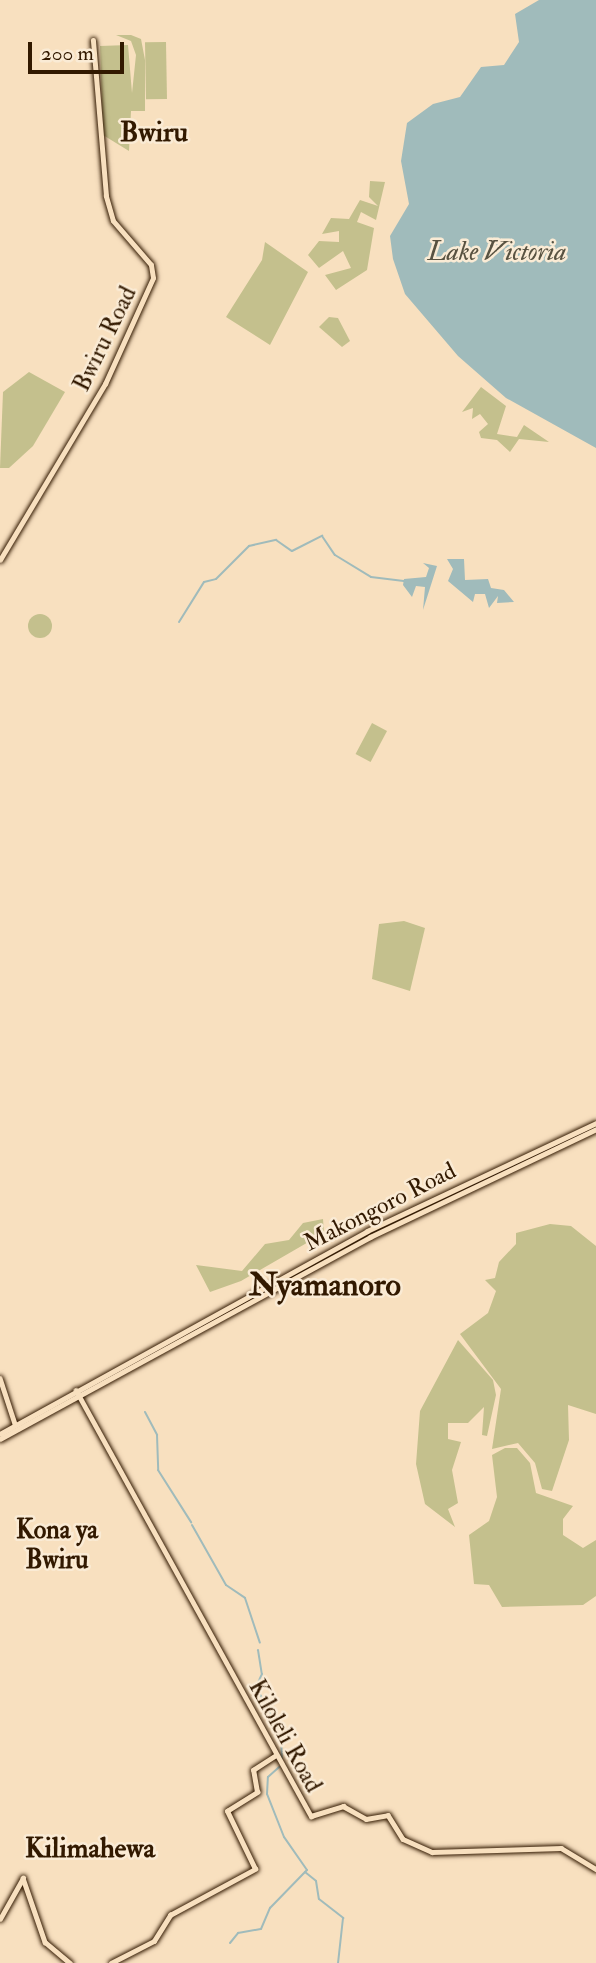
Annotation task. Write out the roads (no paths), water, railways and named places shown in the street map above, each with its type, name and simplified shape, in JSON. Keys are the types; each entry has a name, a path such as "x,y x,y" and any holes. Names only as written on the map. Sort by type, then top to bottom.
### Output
{"main road":[{"name":"Bwiru Road","path":"0,560 105,384 153,278 110,211 93,41"},
{"name":"Makongoro Road","path":"0,1439 16,1427 78,1393 370,1237 596,1123"},
{"name":"Makongoro Road","path":"566,1140 596,1129"},
{"path":"0,1378 16,1427"},
{"name":"Makongoro Road","path":"0,1434 16,1427 24,1419 78,1393"},
{"name":"Kiloleli Road","path":"78,1393 276,1755 313,1817 344,1806 366,1819 388,1815 403,1839 432,1852 561,1848 596,1869"},
{"path":"11,1413 24,1419"},
{"path":"9,1428 11,1413"},
{"path":"111,1963 154,1941 170,1915 255,1869 227,1811 257,1792 253,1770 276,1755"},
{"path":"0,1919 23,1878 45,1942 71,1963"}],"water":[{"name":"Lake Victoria","path":"539,0 596,0 596,448 506,398 458,356 405,294 393,259 390,236 409,204 401,161 407,123 433,104 460,97 481,67 504,65 519,42 515,14"},
{"path":"447,559 464,559 465,580 488,579 491,588 504,590 514,602 497,603 498,596 489,608 485,594 475,594 473,602 448,581 453,569"},
{"path":"423,563 437,566 423,610 425,587 416,586 412,597 403,585 404,579 426,577 429,568"}],"waterway":[{"path":"179,622 204,582 216,579 249,546 276,540 292,551 322,536 335,555 371,577 404,581"},
{"path":"145,1412 157,1435 158,1470 191,1522"},
{"path":"192,1525 226,1585 245,1598 260,1643"},
{"path":"258,1650 262,1674 256,1687 281,1733 282,1758"},
{"path":"230,1943 238,1933 261,1929 270,1908 307,1870 284,1837 267,1794 268,1777 279,1767"},
{"path":"305,1872 316,1881 319,1899 343,1918 338,1963"}],"district":[{"name":"Bwiru","path":"154,133"},
{"name":"Nyamanoro","path":"325,1285"},
{"name":"Kona ya Bwiru","path":"57,1546"},
{"name":"Kilimahewa","path":"90,1849"}]}
